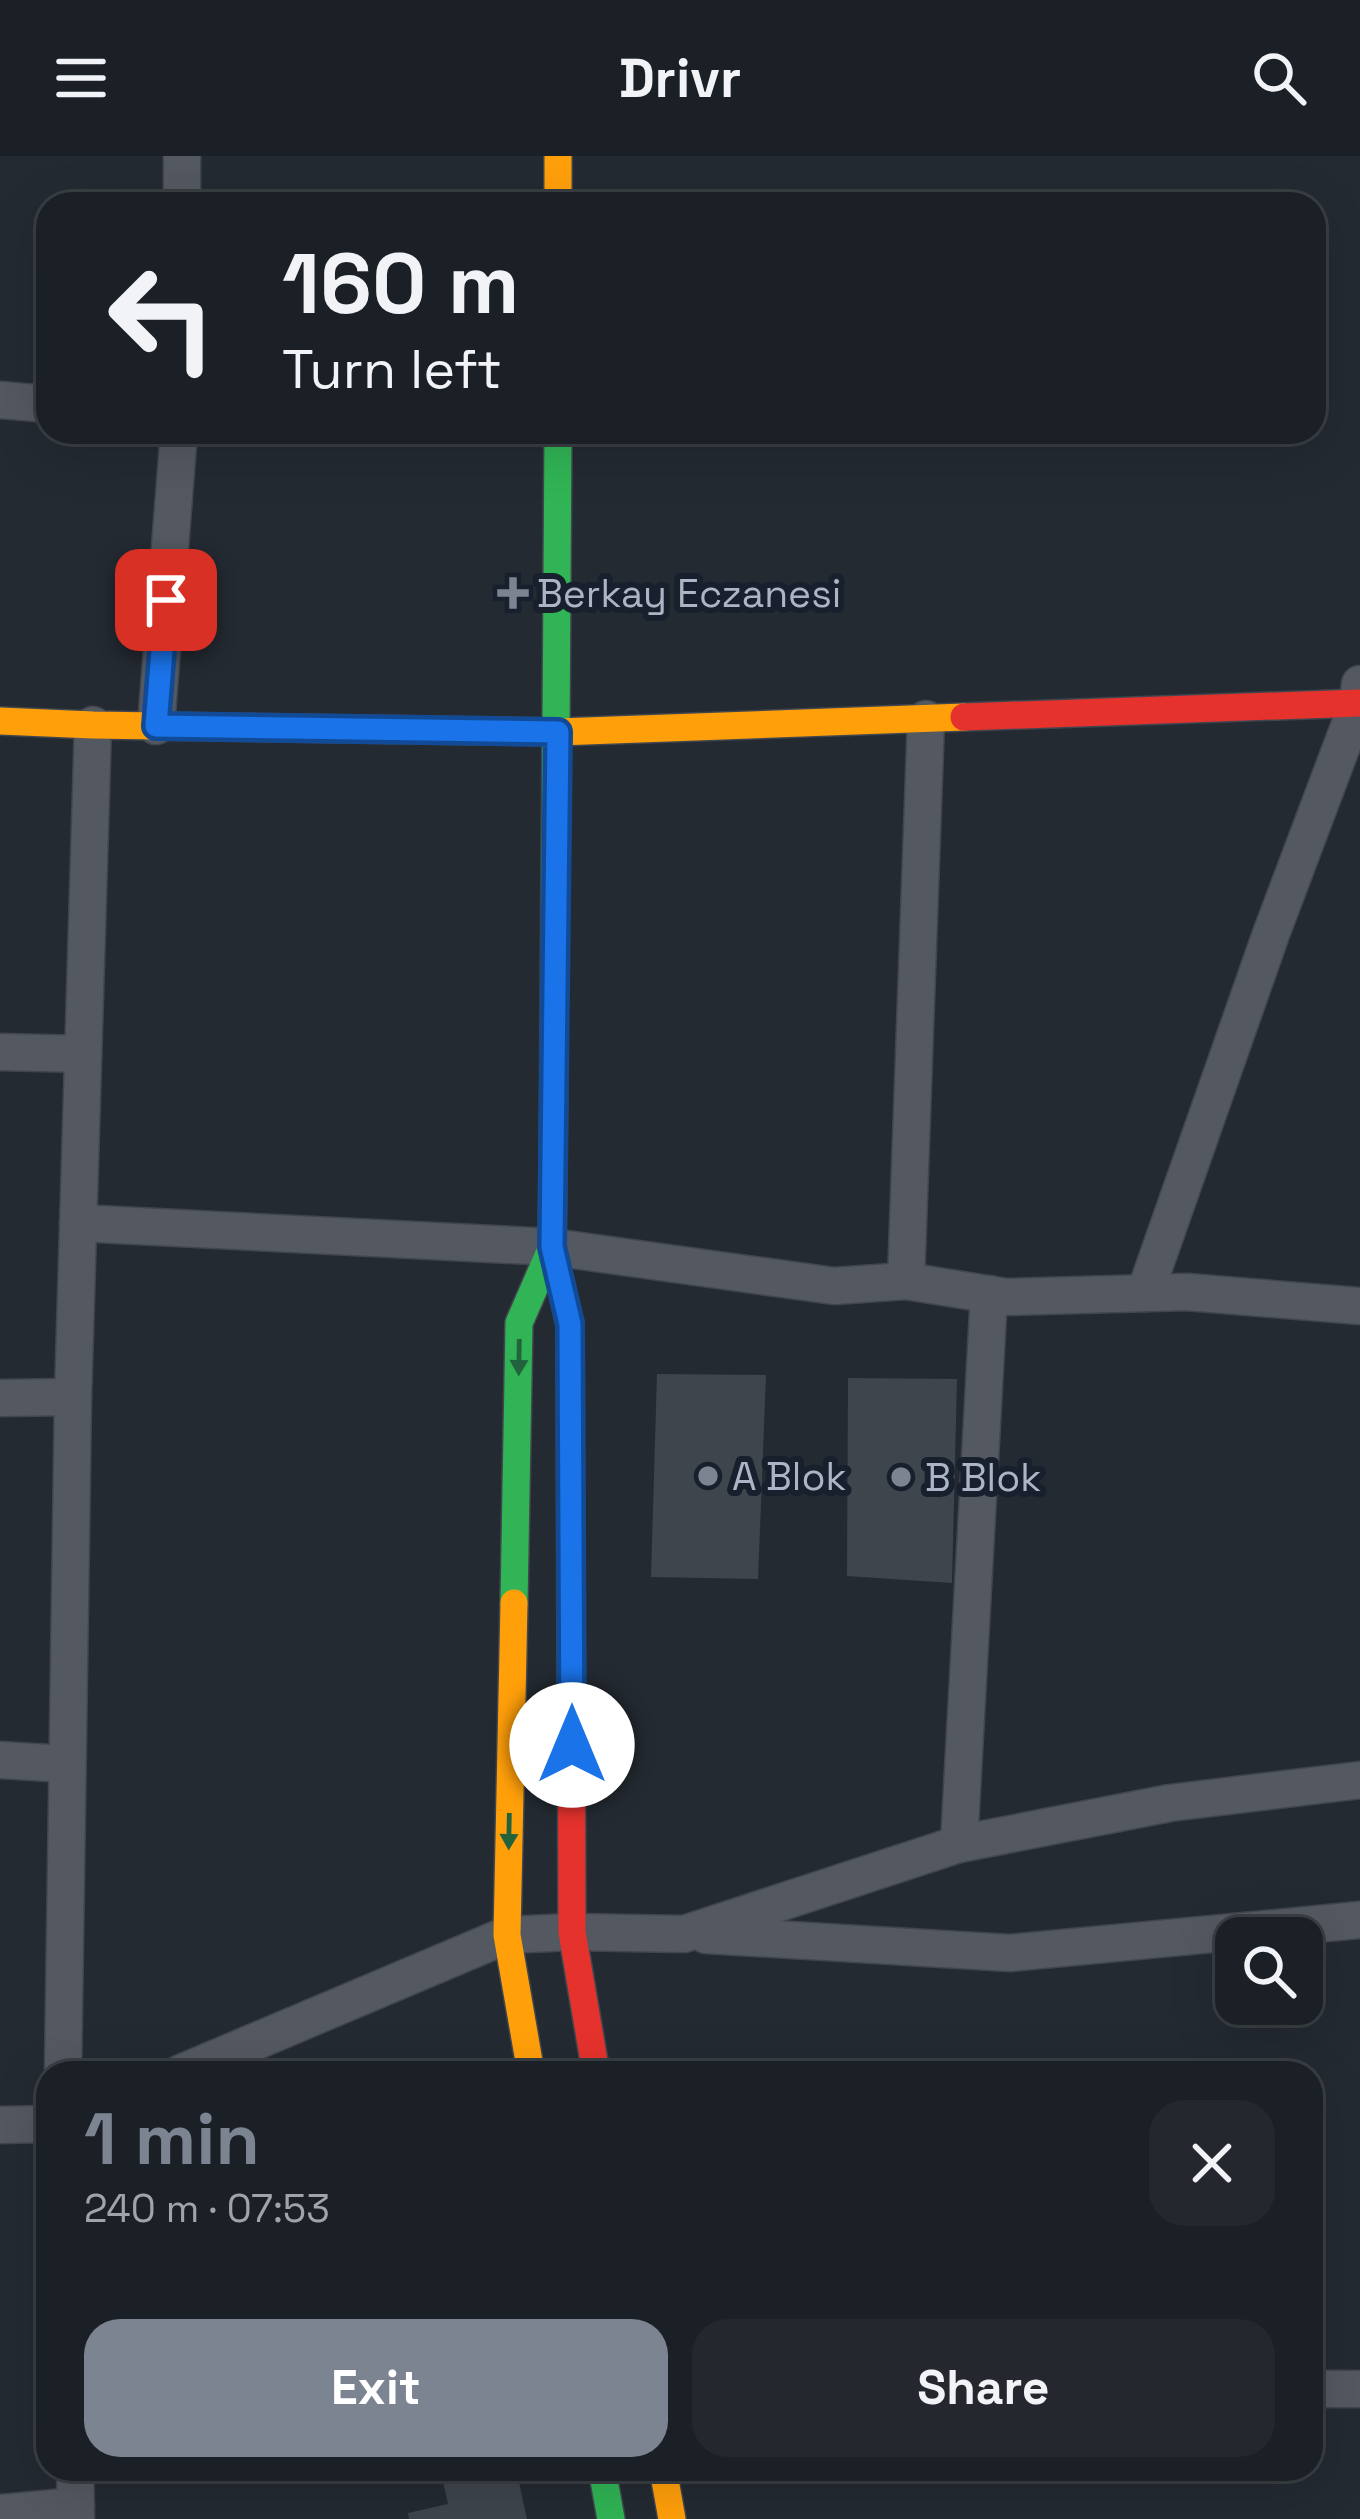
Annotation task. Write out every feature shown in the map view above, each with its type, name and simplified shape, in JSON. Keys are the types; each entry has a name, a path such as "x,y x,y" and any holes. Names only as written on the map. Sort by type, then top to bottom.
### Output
{"main road":[{"path":"558,156 558,192"},
{"path":"558,444 552,1247 570,1324 572,1932 594,2061"},
{"path":"0,721 558,732 1359,697"},
{"path":"529,2061 507,1935 519,1323 552,1247"},
{"path":"604,2481 611,2519"},
{"path":"665,2481 672,2519"}],"street":[{"path":"182,156 182,192"},
{"path":"0,400 36,403"},
{"path":"156,726 178,444"},
{"path":"1144,1293 1359,697"},
{"path":"906,1281 926,719"},
{"path":"63,2061 73,1397 93,725"},
{"path":"0,1052 83,1054"},
{"path":"78,1223 552,1247 834,1286 906,1281 1006,1297 1187,1292 1356,1296"},
{"path":"959,1844 989,1294"},
{"path":"0,1398 73,1397"},
{"path":"0,1760 68,1764"},
{"path":"684,1934 959,1844 1170,1803 1360,1780"},
{"path":"209,2061 507,1935 684,1934 1010,1953 1360,1920"},
{"path":"0,2125 36,2124"},
{"path":"1323,2390 1360,2389"},
{"path":"0,2513 76,2498"}],"building":[{"name":"A Blok","path":"657,1374 766,1375 758,1579 651,1577"},
{"name":"B Blok","path":"848,1378 957,1379 952,1583 847,1576"},
{"path":"443,2481 519,2481 527,2519 409,2519 408,2513 448,2504"}],"traffic: fast":[{"path":"553,1179 558,444"},
{"path":"514,1603 519,1323 552,1247"},
{"path":"604,2481 611,2519"}],"traffic: slow":[{"path":"558,156 558,192"},
{"path":"0,721 558,732 964,717"},
{"path":"514,1603 507,1935 529,2061"},
{"path":"665,2481 672,2519"}],"traffic: jam":[{"path":"964,717 1360,703"},
{"path":"553,1179 552,1247 570,1324 572,1932 594,2061"}],"place":[{"name":"Berkay Eczanesi","path":"513,593"},
{"name":"A Blok","path":"708,1476"},
{"name":"B Blok","path":"901,1477"}],"route":[{"path":"166,600 156,726 558,732 552,1247 570,1324 572,1745"}]}
